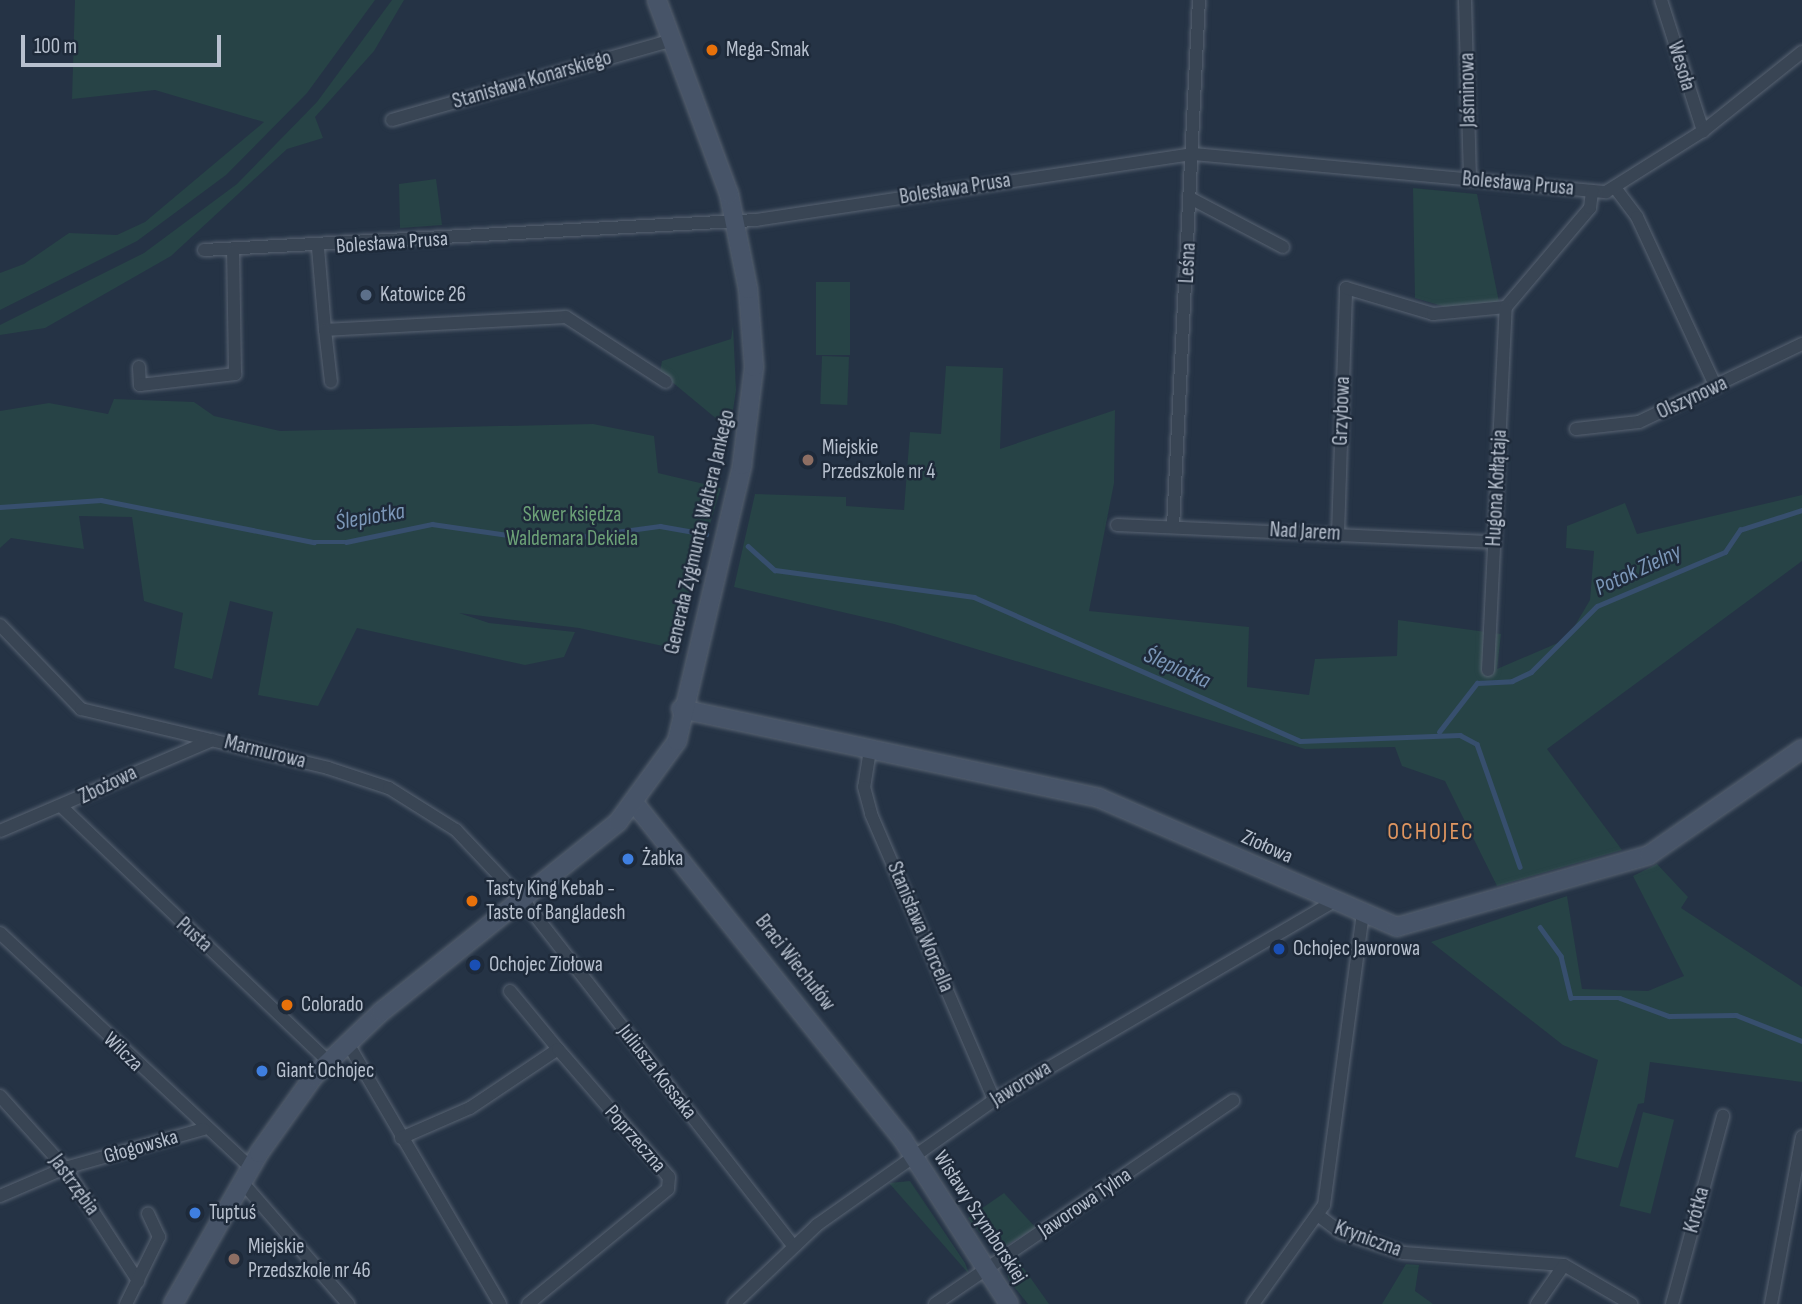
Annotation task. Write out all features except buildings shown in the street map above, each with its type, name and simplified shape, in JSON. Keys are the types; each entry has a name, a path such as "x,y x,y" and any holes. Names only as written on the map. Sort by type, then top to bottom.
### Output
{"street":[{"name":"Generała Zygmunta Waltera Jankego","path":"173,1304 246,1174 328,1061 347,1042 523,900 635,804 655,775 681,709 751,409 748,289 736,221 657,0"},
{"name":"Leśna","path":"1172,527 1192,199 1199,0"},
{"name":"Jaśminowa","path":"1465,0 1470,180"},
{"name":"Wesoła","path":"1661,0 1703,131"},
{"name":"Stanisława Konarskiego","path":"393,120 672,40"},
{"name":"Bolesława Prusa","path":"204,250 318,248 736,221 1194,154 1592,191 1616,189 1703,131 1802,52"},
{"path":"1616,189 1637,217 1716,387"},
{"name":"Bolesława Prusa","path":"1506,307 1590,208 1592,191"},
{"path":"1192,199 1283,247"},
{"name":"Bolesława Prusa","path":"318,248 331,382"},
{"path":"139,367 140,385 235,374 233,251"},
{"name":"Grzybowa","path":"1338,534 1346,288 1433,314 1506,307"},
{"name":"Hugona Kołłątaja","path":"1488,670 1506,307"},
{"path":"325,330 566,317 666,382"},
{"name":"Olszynowa","path":"1576,429 1639,422 1802,344"},
{"name":"Nad Jarem","path":"1117,525 1494,542"},
{"name":"Marmurowa","path":"0,625 81,709 215,739 389,788 456,830 492,863 523,900"},
{"name":"Ziołowa","path":"681,709 1099,798 1397,927 1421,925 1628,863 1665,846 1802,748"},
{"name":"Zbożowa","path":"0,831 62,807 215,739"},
{"name":"Stanisława Worcella","path":"870,750 864,787 871,814 994,1100"},
{"name":"Braci Wiechułów","path":"635,804 760,953 913,1156"},
{"name":"Pusta","path":"62,807 328,1061"},
{"name":"Juliusza Kossaka","path":"523,900 792,1244"},
{"name":"Jaworowa","path":"734,1304 792,1244 994,1100 1334,901"},
{"name":"Kryniczna","path":"1363,914 1319,1216 1340,1232 1404,1253 1564,1265 1631,1304"},
{"name":"Wilcza","path":"0,933 204,1129 246,1174 348,1304"},
{"name":"Poprzeczna","path":"510,991 671,1184 528,1304"},
{"path":"347,1042 500,1304"},
{"path":"401,1138 470,1108 558,1049"},
{"name":"Jastrzębia","path":"0,1096 65,1168 138,1281"},
{"name":"Jaworowa Tylna","path":"935,1304 1233,1101"},
{"name":"Krótka","path":"1672,1304 1723,1116"},
{"name":"Głogowska","path":"0,1196 65,1168 204,1129"},
{"path":"1771,1304 1802,1136"},
{"name":"Wisławy Szymborskiej","path":"913,1156 1009,1304"},
{"path":"126,1304 159,1237 148,1213"},
{"path":"1253,1304 1319,1216"},
{"path":"1537,1304 1564,1265"}],"green space":[{"path":"75,0 375,0 307,93 226,175 137,241 0,310 0,273 24,264 69,233 117,235 145,222 264,122 155,90 72,99"},
{"path":"392,0 404,0 374,51 315,117 323,138 287,149 171,256 45,328 0,335 0,325 144,253 237,184 317,102"},
{"path":"436,179 442,225 400,228 399,184"},
{"path":"1413,188 1477,194 1499,302 1446,307 1415,298"},
{"path":"816,282 850,282 850,355 816,355"},
{"path":"733,326 736,390 730,430 660,372 662,361 731,339"},
{"path":"822,356 849,357 847,405 820,404"},
{"path":"946,366 1003,368 1000,449 1115,410 1114,483 1089,611 1249,627 1247,687 1309,695 1315,659 1397,656 1398,620 1501,634 1497,669 1567,639 1590,600 1594,551 1566,548 1567,526 1625,503 1637,534 1802,495 1802,561 1547,749 1622,850 1497,886 1445,781 1402,766 1395,747 1305,749 894,624 734,587 755,494 846,497 846,506 904,510 910,432 941,434"},
{"name":"Skwer księdza Waldemara Dekiela","path":"114,399 194,402 214,416 280,431 593,424 654,436 658,473 721,488 674,642 663,646 579,628 459,613 489,623 575,632 564,657 525,665 357,628 318,706 258,695 273,612 230,601 212,679 174,668 183,613 144,601 132,517 79,516 84,549 11,538 0,548 0,411 49,403 108,414"},
{"path":"1657,864 1688,897 1681,908 1802,987 1802,1082 1650,1062 1644,1103 1638,1104 1618,1168 1575,1157 1598,1060 1563,1045 1431,942 1567,896 1582,989 1648,991 1684,976 1633,876"},
{"path":"1643,1112 1674,1120 1651,1214 1620,1206"},
{"path":"910,1181 965,1263 969,1274 889,1183"},
{"path":"1004,1193 1036,1228 995,1252 968,1218"},
{"path":"1017,1259 1049,1304 1028,1304 1010,1282 1005,1268"},
{"path":"1406,1264 1419,1265 1415,1291 1433,1304 1382,1304"}],"waterway":[{"name":"Ślepiotka","path":"0,507 101,500 314,542 346,542 432,524 550,541 660,526 706,534"},
{"name":"Potok Zielny","path":"1439,732 1477,683 1512,681 1531,672 1597,606 1725,552 1740,530 1802,510"},
{"name":"Ślepiotka","path":"748,546 775,570 974,597 1300,741 1460,735 1477,744 1520,867"},
{"name":"Ślepiotka","path":"1540,927 1561,956 1571,998 1620,998 1669,1016 1736,1015 1802,1041"}],"place":[{"name":"Mega-Smak","path":"712,50"},
{"name":"Katowice 26","path":"366,295"},
{"name":"Miejskie Przedszkole nr 4","path":"808,460"},
{"name":"Żabka","path":"628,859"},
{"name":"Tasty King Kebab - Taste of Bangladesh","path":"472,901"},
{"name":"Ochojec Jaworowa","path":"1279,949"},
{"name":"Ochojec Ziołowa","path":"475,965"},
{"name":"Colorado","path":"287,1005"},
{"name":"Giant Ochojec","path":"262,1071"},
{"name":"Tuptuś","path":"195,1213"},
{"name":"Miejskie Przedszkole nr 46","path":"234,1259"}],"district":[{"name":"OCHOJEC","path":"1431,832"}]}
